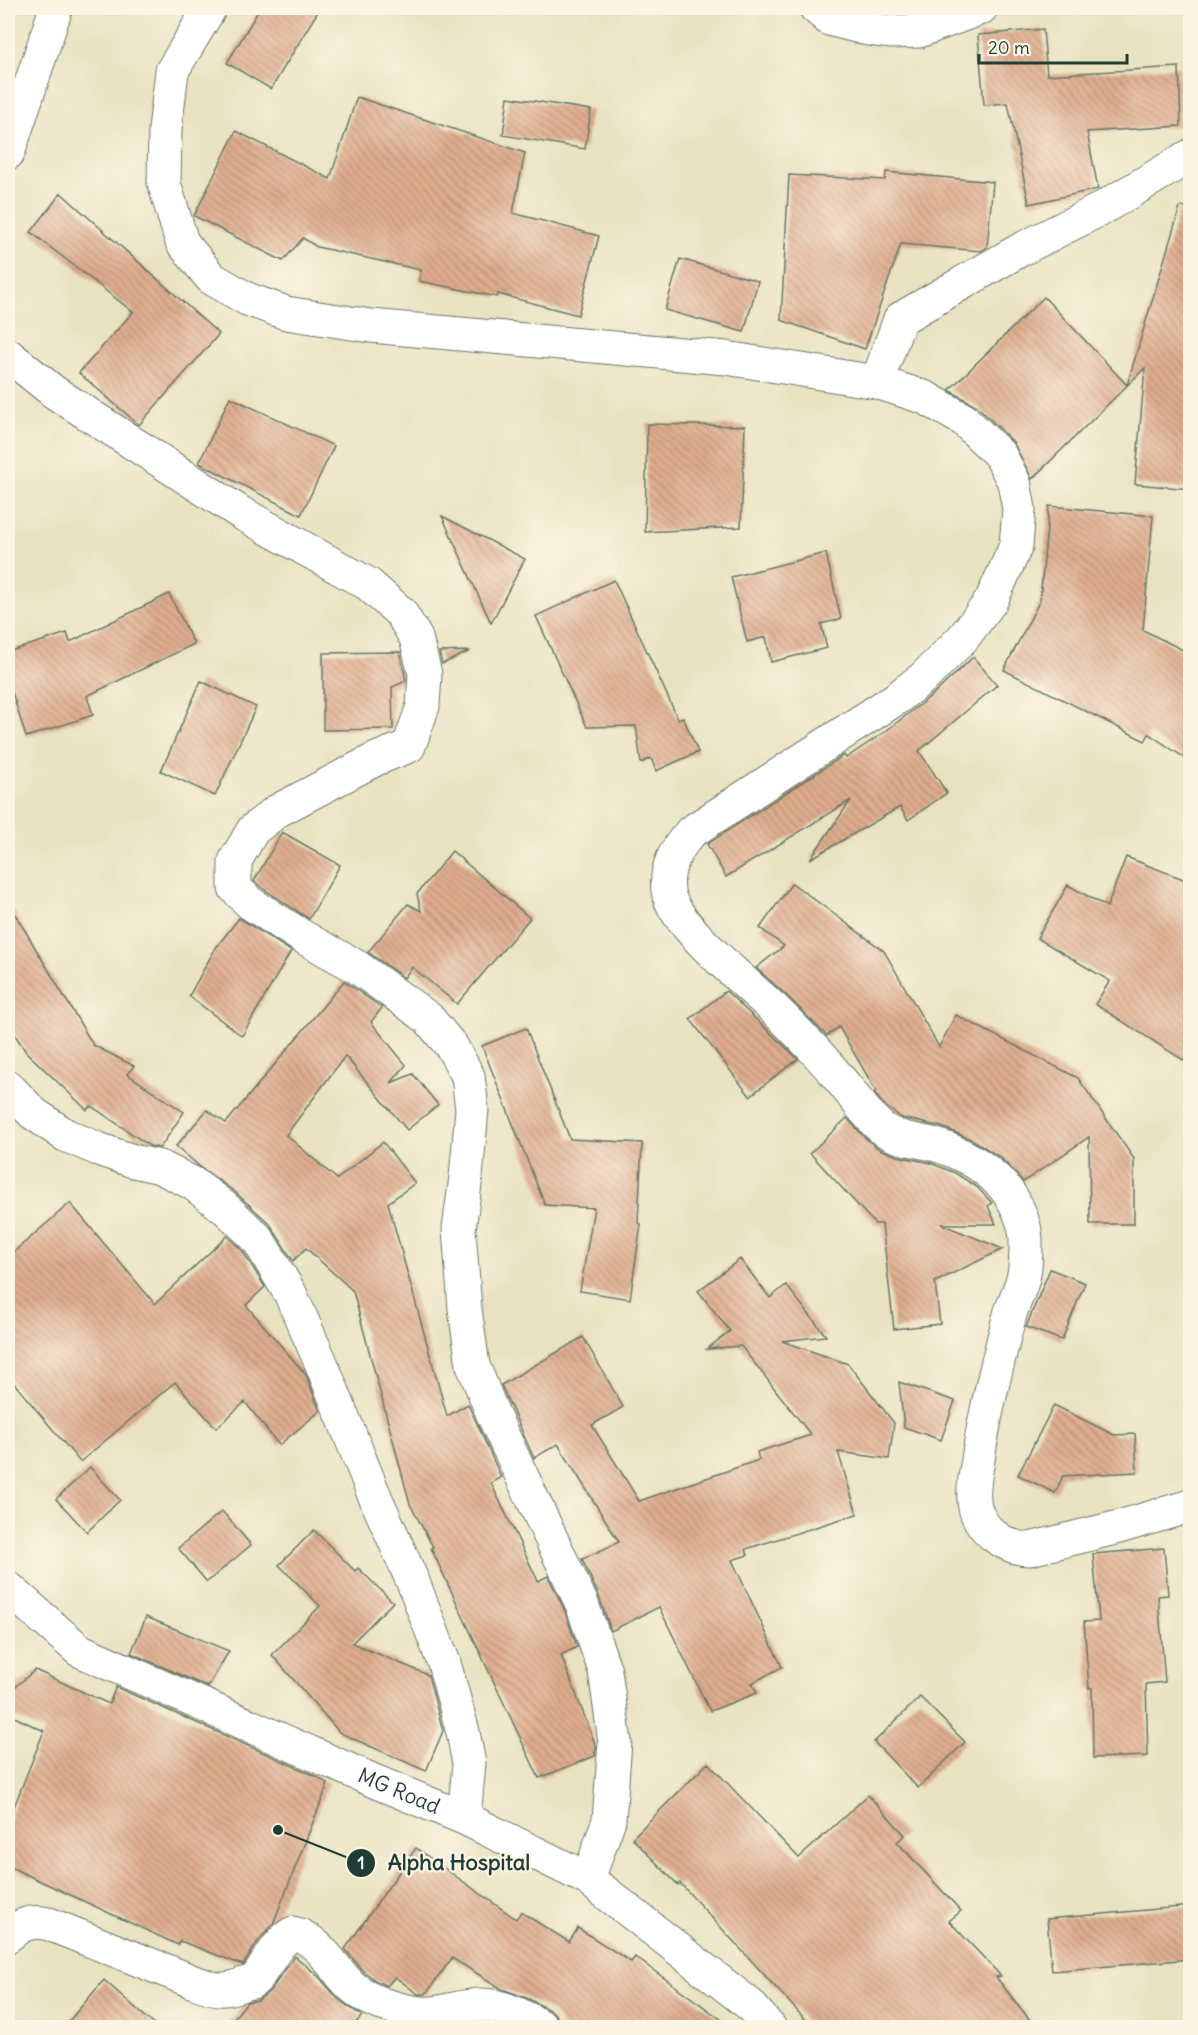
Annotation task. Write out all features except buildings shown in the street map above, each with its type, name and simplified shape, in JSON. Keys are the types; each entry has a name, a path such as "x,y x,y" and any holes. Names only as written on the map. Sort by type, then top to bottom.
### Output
{"street":[{"path":"8,153 56,8"},
{"path":"210,8 172,71 165,130 164,183 182,242 211,278 247,299 286,313 371,326 726,358 877,382 926,398 964,420 1000,454 1014,482 1019,508 1016,546 992,601 963,638 924,677 897,698 691,832 677,848 669,869 668,892 675,910 686,924 720,960 781,1017 842,1081 868,1115 894,1135 937,1145 975,1161 1006,1188 1019,1212 1026,1239 1023,1274 1011,1311 984,1419 976,1474 974,1498 977,1515 986,1527 1009,1545 1018,1549 1030,1549 1191,1506"},
{"path":"816,8 828,19 890,32 919,31 981,8"},
{"path":"877,382 900,319 1018,251 1101,209 1191,156"},
{"path":"8,355 54,392 241,513 368,584 401,614 416,638 425,674 423,706 409,746 376,759 277,811 253,830 235,861 235,888 250,903 303,938 357,968 428,1018 452,1047 468,1076 472,1109 459,1229 465,1309 473,1365 494,1418 582,1604 605,1671 615,1742 609,1820 588,1880"},
{"path":"8,1087 33,1113 65,1135 133,1161 160,1167 192,1183 224,1207 257,1238 290,1293 322,1365 373,1492 413,1582 444,1663 463,1732 469,1764 464,1818"},
{"name":"MG Road","path":"8,1588 79,1650 374,1781 464,1818 588,1880 749,2004 770,2028"},
{"path":"8,1936 24,1923 36,1921 49,1924 194,1982 225,1990 253,1981 278,1945 293,1933 309,1939 345,1980 362,1995 381,2004 430,2013 484,2004 506,2010 543,2028"}],"place":[{"name":"Alpha Hospital","path":"278,1830"}]}
